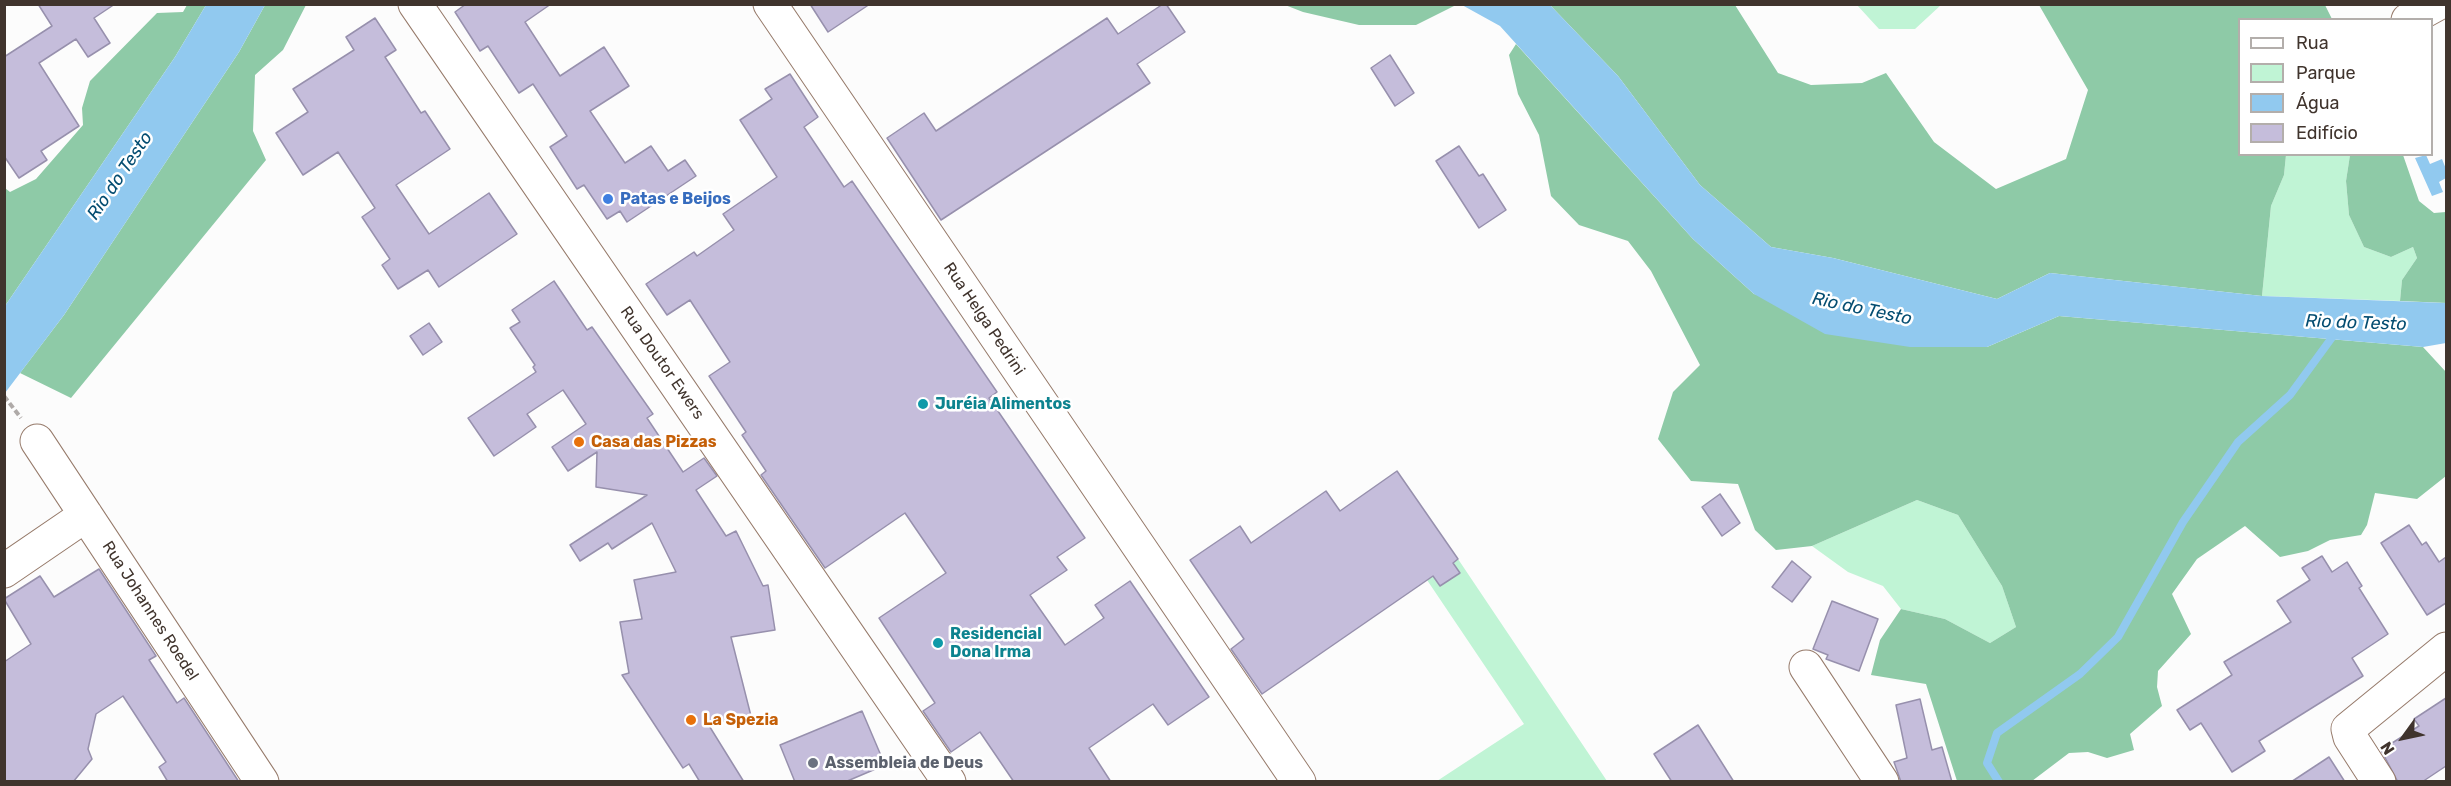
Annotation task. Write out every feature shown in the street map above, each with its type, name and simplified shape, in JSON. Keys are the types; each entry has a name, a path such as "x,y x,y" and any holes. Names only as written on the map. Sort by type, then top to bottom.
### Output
{"street":[{"name":"Rua Doutor Ewers","path":"415,4 949,782"},
{"name":"Rua Helga Pedrini","path":"770,4 1299,782"},
{"path":"2412,18 2437,4"},
{"name":"Rua Johannes Roedel","path":"38,441 262,782"},
{"path":"4,571 86,515"},
{"path":"2379,782 2350,737 2348,729 2446,649"},
{"path":"1806,667 1882,782"}],"green space":[{"path":"1456,4 1416,25 1359,25 1303,12 1285,5"},
{"path":"187,5 206,5 175,57 5,306 5,188 10,192 36,179 83,125 82,108 90,81 157,13 183,12"},
{"path":"265,5 306,5 283,50 255,75 253,131 266,160 71,398 20,373 64,315 239,52"},
{"path":"1550,5 1735,5 1778,73 1811,85 1862,83 1886,73 1934,142 1996,189 2066,159 2088,90 2039,5 2325,5 2332,18 2238,18 2238,156 2286,156 2284,175 2271,206 2262,296 2050,273 1997,299 1833,258 1771,247 1700,185 1618,76"},
{"path":"1857,5 1941,5 1915,29 1879,29"},
{"path":"1516,44 1693,239 1754,294 1987,347 2059,316 2423,347 2446,372 2446,476 2417,499 2375,493 2367,525 2361,535 2330,540 2308,551 2280,557 2245,526 2197,559 2172,594 2191,634 2158,671 2157,687 2162,706 2130,734 2134,750 2107,758 2088,752 2069,753 2032,781 1957,781 1926,684 1871,675 1880,640 1901,609 1945,619 1990,643 2016,627 2002,586 1958,515 1917,500 1812,546 1776,550 1755,530 1738,484 1691,481 1658,439 1673,392 1700,365 1651,271 1628,241 1579,225 1551,196 1539,135 1518,94 1509,55"},
{"path":"2286,156 2350,156 2346,181 2349,215 2364,247 2391,257 2413,247 2417,258 2402,280 2400,301 2262,296 2271,206 2284,175"},
{"path":"2350,156 2403,156 2419,201 2434,213 2446,212 2446,303 2400,301 2402,280 2417,258 2413,247 2391,257 2364,247 2349,215 2346,181"},
{"path":"1917,500 1958,515 2002,586 2016,627 1990,643 1945,619 1901,609 1883,586 1848,572 1812,546"},
{"path":"1458,559 1607,781 1437,781 1524,724 1427,580"}],"water":[{"name":"Rio do Testo","path":"206,5 265,5 239,52 64,315 5,393 5,306 175,57"},
{"name":"Rio do Testo","path":"1462,5 1550,5 1618,76 1700,185 1771,247 1833,258 1997,299 2050,273 2262,296 2446,303 2446,343 2423,347 2059,316 1987,347 1910,347 1825,334 1754,294 1693,239 1500,26"},
{"path":"2426,156 2430,164 2442,159 2446,169 2446,178 2439,182 2443,192 2432,196 2415,158"}],"building":[{"path":"38,4 115,4 94,18 110,43 88,57 76,39 39,63 79,126 41,151 47,160 19,178 4,156 4,57 52,26"},
{"path":"466,4 551,4 525,22 560,76 604,47 629,86 590,111 625,163 651,146 668,171 685,160 696,176 627,222 620,211 607,219 584,185 577,189 550,147 567,136 533,84 519,93 488,46 480,51 455,12"},
{"path":"810,4 870,4 828,32"},
{"path":"1166,4 1185,32 1137,64 1150,83 941,220 887,138 924,113 936,131 1107,18 1118,34"},
{"path":"375,18 396,50 385,57 421,113 425,111 450,149 396,185 429,234 489,193 517,234 439,287 428,270 398,289 382,265 390,259 362,217 375,208 338,152 303,175 276,133 308,112 293,89 354,50 346,37"},
{"path":"1390,55 1414,93 1395,106 1371,68"},
{"path":"790,74 818,117 804,127 844,187 852,181 997,392 989,398 1085,538 1057,557 1067,570 1030,595 1065,645 1104,618 1095,605 1130,581 1209,697 1168,725 1153,704 1089,748 1111,782 1014,782 980,732 951,752 923,711 935,703 879,618 946,573 905,513 825,568 761,475 766,471 742,435 746,432 709,376 730,362 690,300 667,315 646,284 694,252 697,256 734,230 723,214 777,177 740,120 772,99 765,89"},
{"path":"1459,146 1479,176 1483,174 1506,210 1479,228 1436,161"},
{"path":"554,281 587,330 592,327 653,414 647,418 683,472 704,458 717,476 696,490 726,536 736,531 763,586 768,585 775,630 731,637 751,716 708,724 744,782 700,782 689,764 683,768 622,675 629,673 620,622 642,619 634,580 676,572 652,523 612,549 608,543 580,561 570,545 647,495 596,487 597,452 568,471 552,447 586,424 563,390 527,414 536,427 494,456 468,418 536,372 533,367 535,365 510,328 520,322 512,310"},
{"path":"429,323 442,342 423,355 410,336"},
{"path":"1397,471 1458,559 1453,563 1460,573 1440,586 1433,576 1262,694 1231,649 1244,639 1190,560 1240,526 1251,543 1326,491 1340,511"},
{"path":"1720,494 1740,523 1722,536 1702,507"},
{"path":"2409,525 2422,545 2426,542 2439,562 2446,557 2446,603 2427,615 2381,543"},
{"path":"2322,556 2332,572 2347,562 2362,586 2359,588 2388,634 2352,658 2363,676 2259,741 2265,751 2232,772 2201,723 2190,730 2177,710 2232,675 2224,662 2291,622 2277,601 2310,580 2302,568"},
{"path":"1792,561 1811,577 1792,602 1772,587"},
{"path":"99,569 156,656 149,660 177,703 184,698 239,782 168,782 159,767 166,762 123,696 96,714 88,749 92,759 73,782 4,782 4,662 31,644 4,599 40,576 54,597"},
{"path":"1832,601 1878,619 1859,671 1826,659 1828,655 1813,649"},
{"path":"2446,698 2446,766 2422,782 2398,782 2381,750 2419,726 2414,719"},
{"path":"1920,699 1932,750 1942,747 1952,782 1901,782 1894,762 1907,758 1896,705"},
{"path":"862,711 885,765 845,782 795,782 780,745"},
{"path":"1698,725 1734,782 1672,782 1654,754"},
{"path":"2329,757 2345,782 2291,782"}],"waterway":[{"name":"Rio do Testo","path":"1999,782 1987,763 1997,733 2080,674 2118,637 2183,522 2238,442 2290,395 2336,332"}],"place":[{"name":"Patas e Beijos","path":"608,199"},
{"name":"Juréia Alimentos","path":"923,404"},
{"name":"Casa das Pizzas","path":"579,442"},
{"name":"Residencial Dona Irma","path":"938,643"},
{"name":"La Spezia","path":"691,720"},
{"name":"Assembleia de Deus","path":"813,763"}]}
